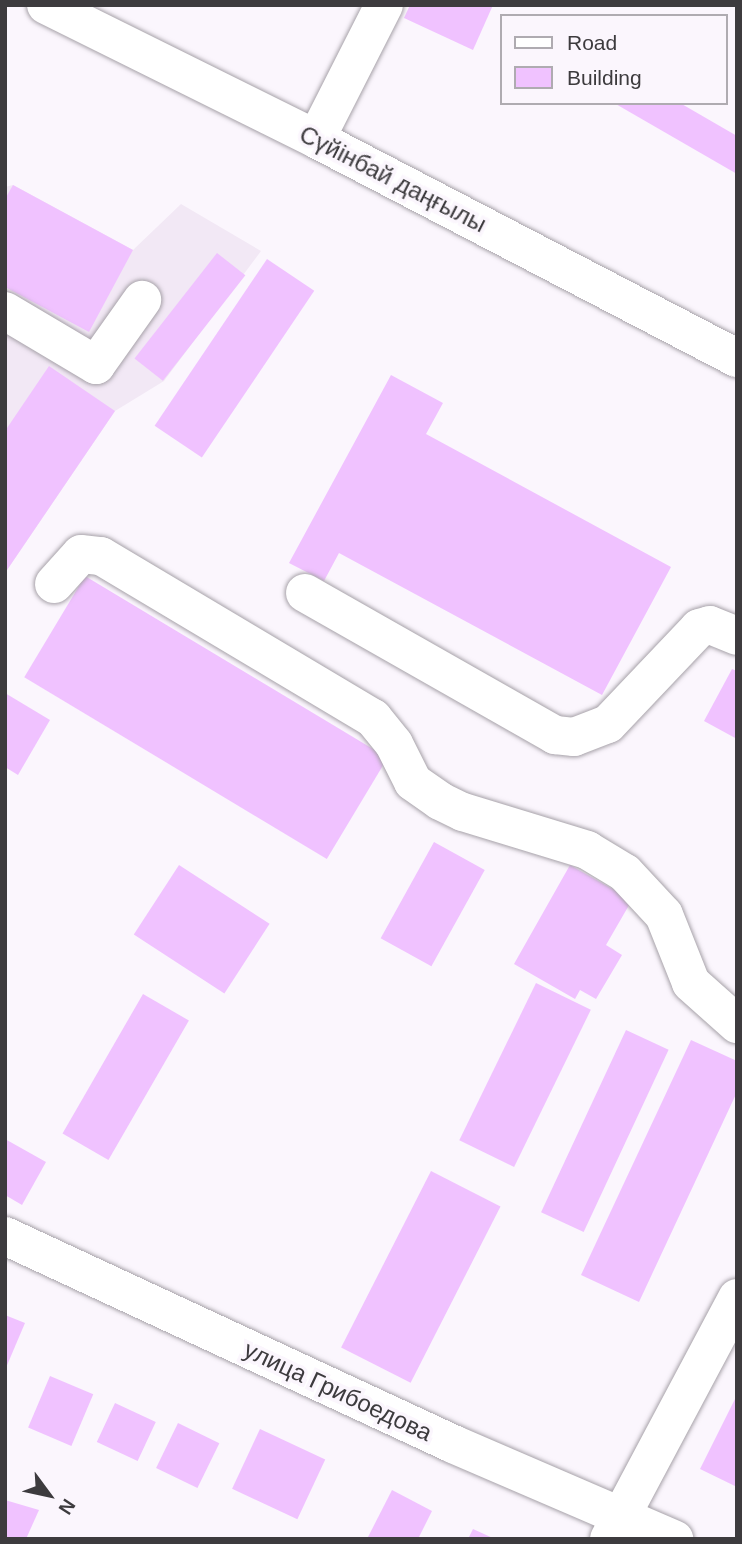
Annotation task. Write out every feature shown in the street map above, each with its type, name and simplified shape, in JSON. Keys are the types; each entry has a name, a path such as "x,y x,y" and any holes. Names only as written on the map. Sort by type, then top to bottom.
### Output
{"street":[{"name":"Сүйінбай даңғылы","path":"46,5 316,139 737,358"},
{"path":"316,139 384,5"},
{"path":"5,311 96,365 142,300"},
{"path":"54,584 81,554 101,556 373,718 394,744 413,782 440,801 463,812 587,850 625,873 664,915 691,983 737,1024"},
{"path":"304,593 555,735 574,737 608,724 699,628 710,625 737,636"},
{"name":"улица Грибоедова","path":"5,1236 453,1444 615,1527 674,1539"},
{"path":"615,1527 737,1298"}],"shaded area":[{"path":"13,185 133,250 181,204 261,251 164,381 115,411 5,573 5,187"}],"building":[{"path":"410,5 493,5 473,50 404,18"},
{"path":"617,105 683,105 737,136 737,174"},
{"path":"13,185 133,250 89,332 5,287 5,199"},
{"path":"217,253 245,275 163,381 135,359"},
{"path":"267,259 314,291 202,458 155,426"},
{"path":"49,366 115,411 5,573 5,431"},
{"path":"391,375 443,403 426,434 671,567 602,695 339,553 324,581 289,563"},
{"path":"85,576 388,758 327,859 24,677"},
{"path":"732,669 737,671 737,739 704,721"},
{"path":"5,693 50,720 18,775 5,767"},
{"path":"434,842 485,870 431,966 381,938"},
{"path":"179,865 270,924 224,993 134,935"},
{"path":"570,865 632,900 606,945 622,955 596,999 580,990 575,999 514,964"},
{"path":"536,983 591,1010 514,1167 459,1140"},
{"path":"143,994 189,1020 108,1160 63,1133"},
{"path":"626,1030 669,1050 584,1232 541,1212"},
{"path":"691,1040 737,1061 737,1092 639,1302 581,1275"},
{"path":"5,1139 46,1162 22,1205 5,1195"},
{"path":"431,1171 500,1206 411,1383 341,1347"},
{"path":"5,1315 25,1323 5,1370"},
{"path":"50,1376 93,1394 71,1446 28,1428"},
{"path":"737,1395 737,1487 700,1469"},
{"path":"115,1403 156,1422 138,1461 97,1442"},
{"path":"178,1423 219,1443 197,1488 156,1468"},
{"path":"260,1429 325,1459 297,1519 232,1489"},
{"path":"392,1490 432,1511 418,1539 367,1539"},
{"path":"5,1500 39,1510 26,1539 5,1539"},
{"path":"473,1529 495,1539 468,1539"}]}
